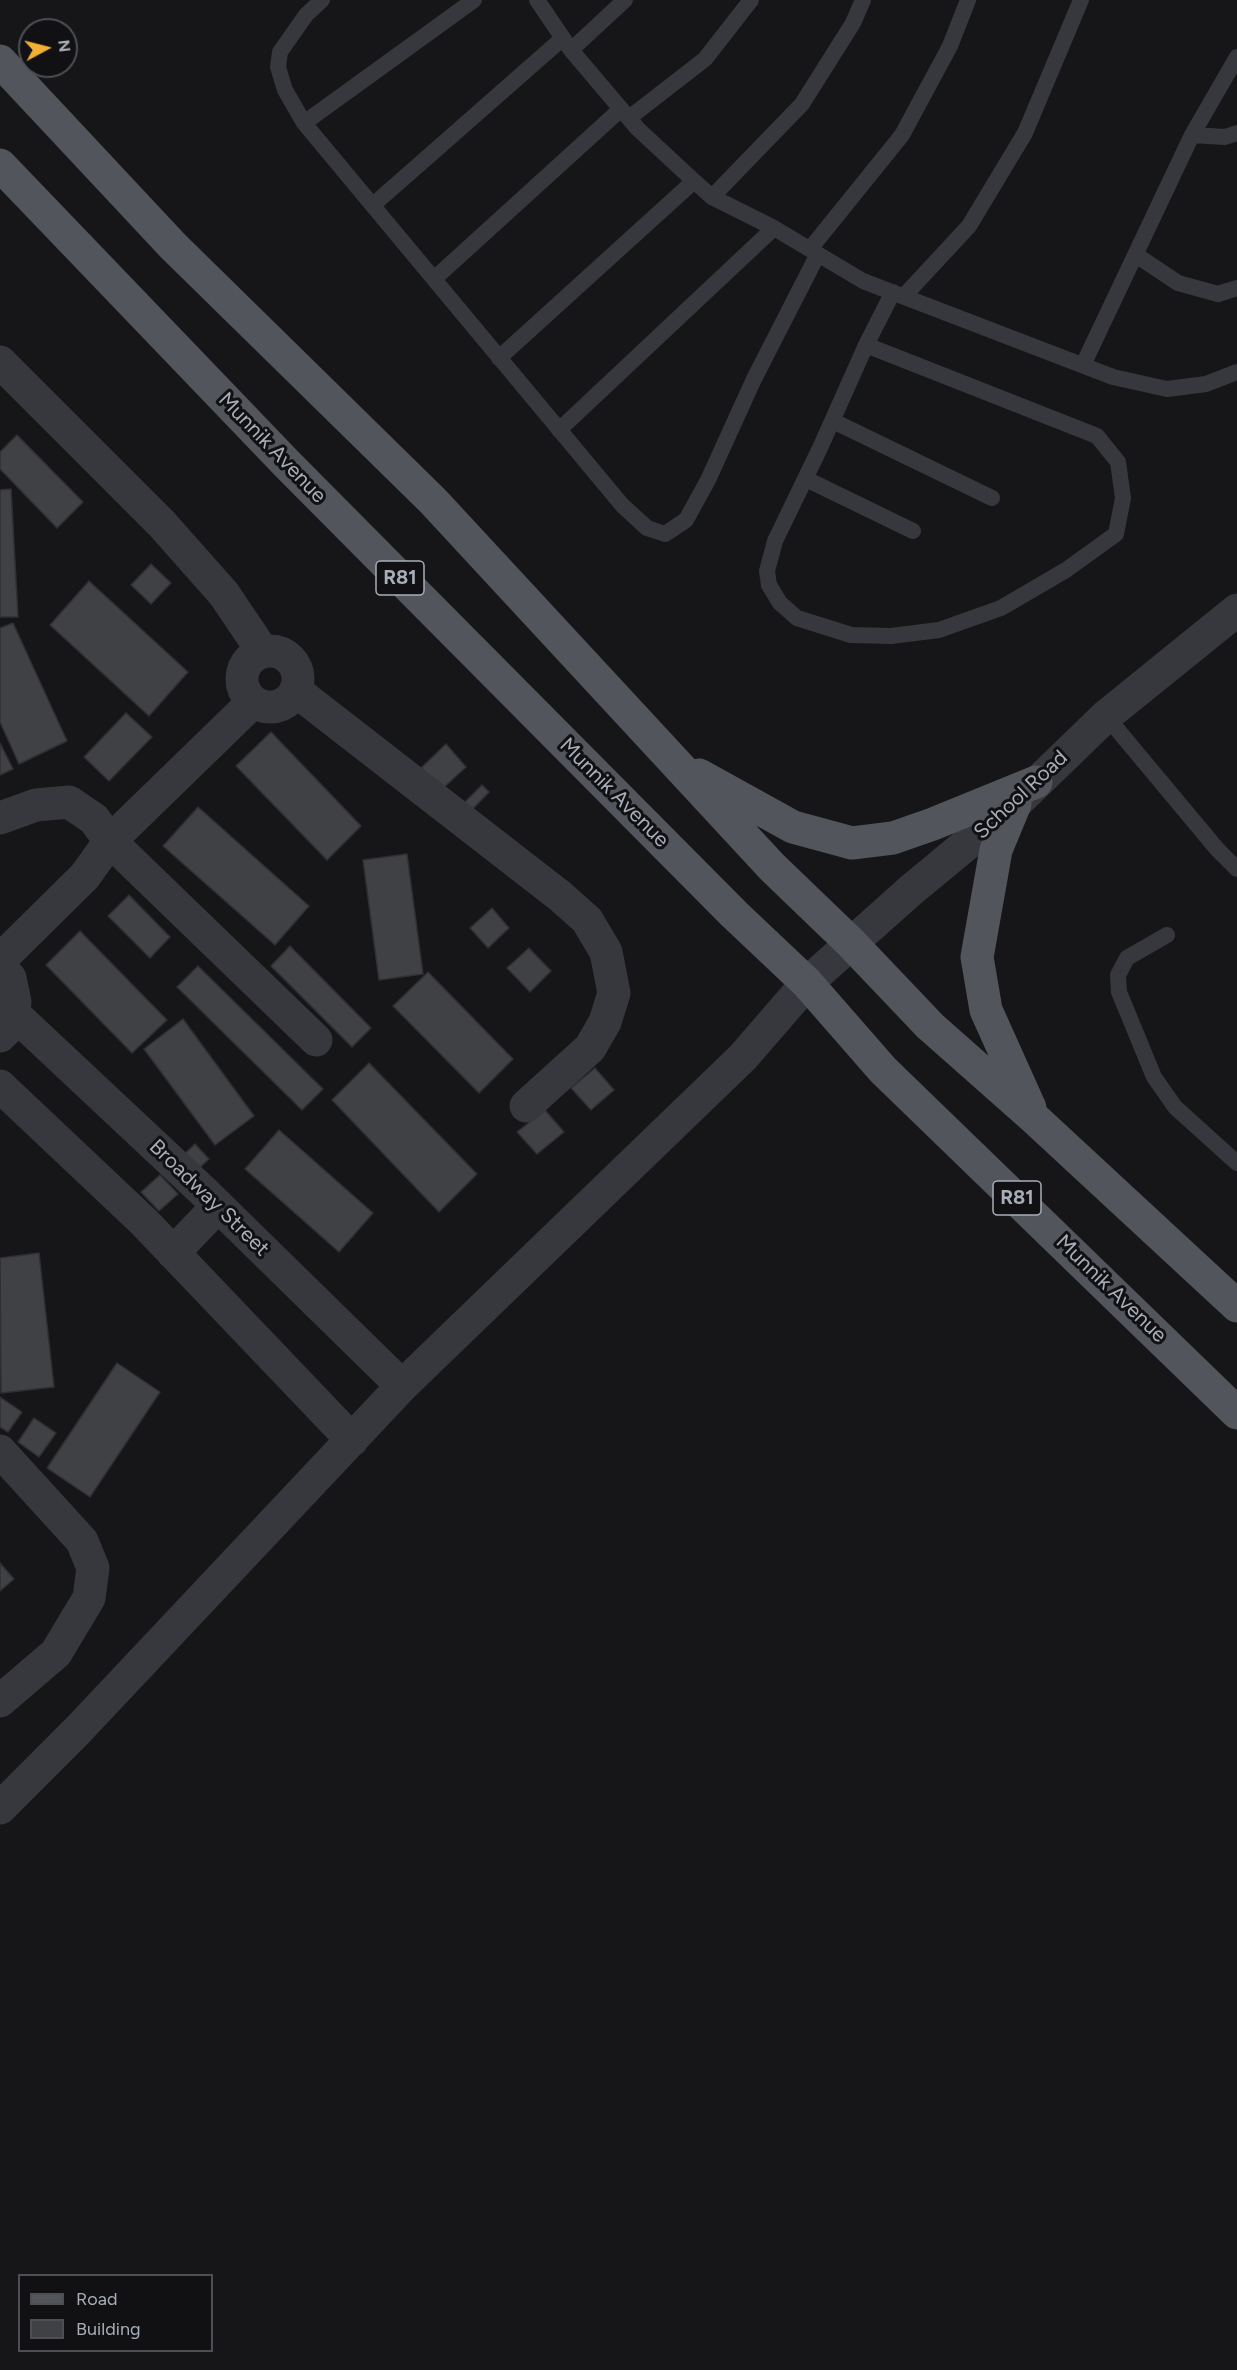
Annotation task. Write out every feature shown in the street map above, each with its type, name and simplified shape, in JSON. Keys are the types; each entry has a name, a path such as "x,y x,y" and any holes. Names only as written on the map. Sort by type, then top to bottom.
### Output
{"main road":[{"path":"0,61 173,246 433,501 772,867 851,943 930,1026 1034,1118 1237,1306"},
{"name":"Munnik Avenue","path":"0,165 304,481 735,915 807,983 883,1071 1237,1413"},
{"path":"677,763 793,827 852,843 892,838 1026,793"},
{"path":"1026,793 996,850 977,957 986,1010 1034,1118"}],"street":[{"path":"0,362 162,524 224,594 263,652"},
{"name":"School Road","path":"0,1808 78,1730 402,1386 743,1057 807,983 910,891 1026,793 1106,716 1237,610"},
{"path":"275,651 286,656 295,666 298,678 296,691 288,701 277,707 264,707 253,702 245,693 242,680 244,668 251,658 263,652 275,651"},
{"path":"296,691 560,896 587,920 606,952 614,993 605,1022 590,1048 526,1106"},
{"path":"0,960 85,876 110,841 253,702"},
{"path":"0,818 36,805 69,802 94,819 110,841 316,1040"},
{"path":"0,966 10,978 14,990 7,1025"},
{"name":"Broadway Street","path":"7,1025 218,1206 402,1386"},
{"path":"0,1086 144,1222 352,1440"},
{"path":"173,1253 218,1206"},
{"path":"0,1701 56,1653 90,1598 93,1568 82,1541 3,1459"}],"lane":[{"path":"322,0 306,15 280,52 278,67 285,90 304,123 622,505 647,528 665,534 686,519 708,480 814,252 902,135 950,46 968,0"},
{"path":"304,123 451,6 474,0"},
{"path":"537,0 567,44 625,113 712,197 774,228 863,280 1113,376 1167,389 1206,384 1237,372"},
{"path":"373,205 567,44 625,0"},
{"path":"434,279 625,113 705,59 751,0"},
{"path":"712,197 802,104 853,23 863,0"},
{"path":"866,345 1097,436 1118,462 1123,498 1116,534 1066,570 1002,608 939,630 891,636 851,635 797,618 780,603 769,585 767,571 775,541 806,479 866,345 898,294 969,226 1025,133 1081,0"},
{"path":"1083,365 1192,135 1237,57"},
{"path":"1192,135 1225,137 1237,133"},
{"path":"500,358 694,181"},
{"path":"560,430 774,228"},
{"path":"1136,255 1178,283 1218,294 1237,288"},
{"path":"832,421 992,498"},
{"path":"806,479 913,531"},
{"path":"1106,716 1217,849 1237,869"},
{"path":"1167,935 1127,958 1118,975 1119,992 1154,1077 1175,1107 1237,1162"}],"building":[{"path":"17,435 83,502 57,528 0,469 0,452"},
{"path":"11,489 18,617 0,617 0,490"},
{"path":"151,564 171,583 151,604 131,585"},
{"path":"89,581 188,672 149,716 50,625"},
{"path":"13,623 67,741 19,764 0,722 0,628"},
{"path":"126,713 152,737 109,781 84,757"},
{"path":"271,732 361,826 327,860 236,766"},
{"path":"0,743 13,769 0,775"},
{"path":"446,744 466,767 441,790 421,768"},
{"path":"482,785 489,792 466,816 459,808"},
{"path":"198,807 309,906 275,945 163,846"},
{"path":"407,854 423,974 379,980 363,860"},
{"path":"129,895 170,937 150,958 108,916"},
{"path":"492,908 509,928 488,948 470,928"},
{"path":"80,931 167,1020 132,1053 46,965"},
{"path":"290,946 371,1028 352,1047 271,966"},
{"path":"529,948 551,971 530,992 507,968"},
{"path":"198,966 323,1089 302,1110 177,987"},
{"path":"428,972 513,1059 479,1093 393,1006"},
{"path":"183,1019 254,1116 215,1145 144,1049"},
{"path":"369,1063 477,1174 439,1212 332,1100"},
{"path":"595,1068 614,1090 591,1110 571,1088"},
{"path":"545,1110 564,1132 537,1154 517,1132"},
{"path":"279,1130 373,1213 339,1252 245,1169"},
{"path":"195,1144 209,1159 195,1172 181,1157"},
{"path":"160,1175 178,1194 159,1211 141,1192"},
{"path":"39,1253 54,1387 1,1393 0,1258"},
{"path":"117,1363 160,1392 90,1497 47,1468"},
{"path":"0,1397 22,1412 8,1432 0,1427"},
{"path":"34,1418 56,1433 39,1457 18,1442"},
{"path":"0,1563 14,1579 0,1591"}]}
